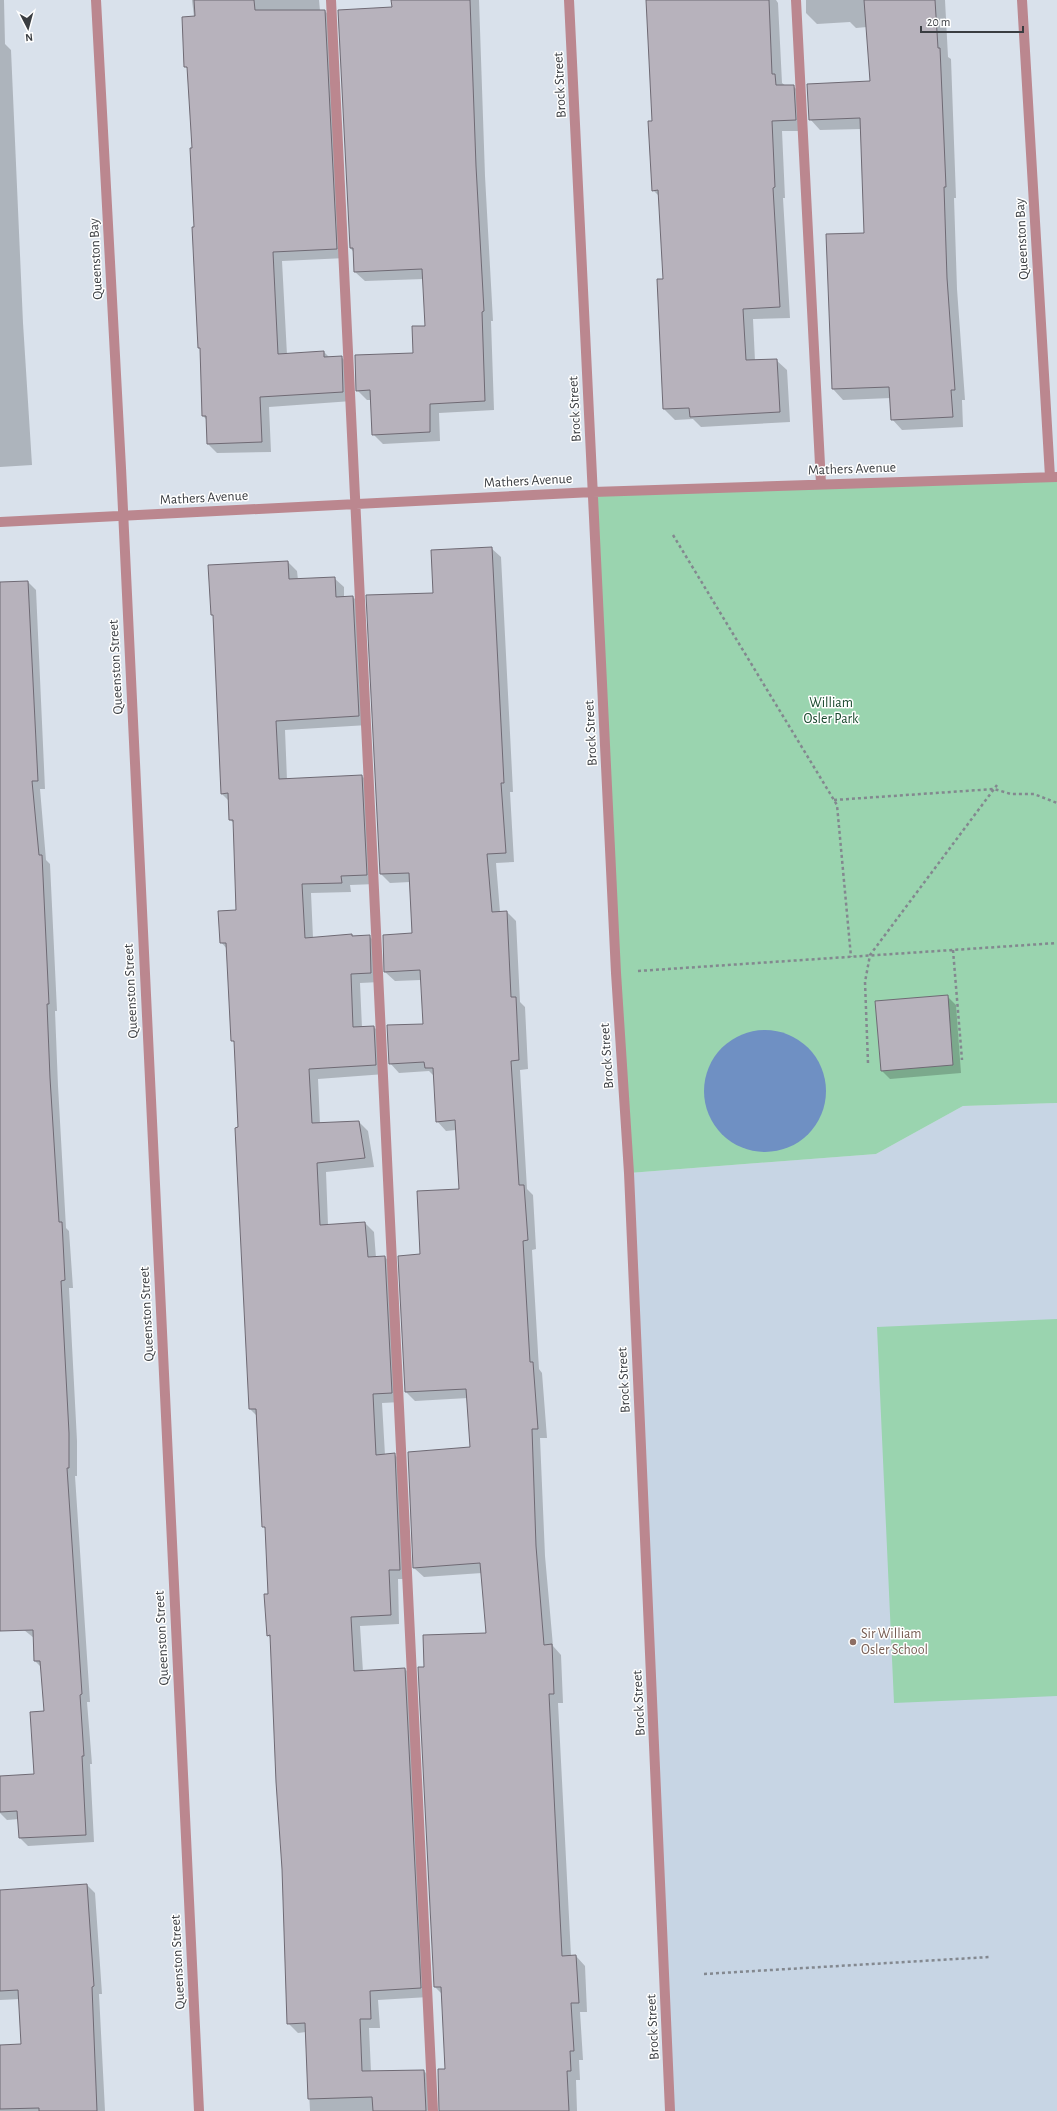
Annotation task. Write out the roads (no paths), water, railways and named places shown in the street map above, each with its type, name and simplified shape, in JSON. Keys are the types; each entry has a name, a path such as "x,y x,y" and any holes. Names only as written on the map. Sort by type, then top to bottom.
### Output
{"street":[{"name":"Queenston Bay","path":"96,0 123,516"},
{"path":"331,0 433,2111"},
{"name":"Brock Street","path":"570,0 616,972 630,1181 670,2111"},
{"path":"796,0 822,484"},
{"name":"Queenston Bay","path":"1022,0 1054,477"},
{"name":"Mathers Avenue","path":"0,522 593,492 1054,477"},
{"name":"Queenston Street","path":"123,516 199,2111"}],"water":[{"path":"765,1030 777,1031 788,1035 808,1048 821,1068 825,1079 825,1103 821,1114 808,1134 788,1147 777,1151 765,1152 753,1151 742,1147 722,1134 709,1114 705,1103 704,1091 705,1079 709,1068 722,1048 742,1035 753,1031"}],"place":[{"name":"Sir William Osler School","path":"853,1642"}],"park label":[{"name":"William Osler Park","path":"831,712"}]}
